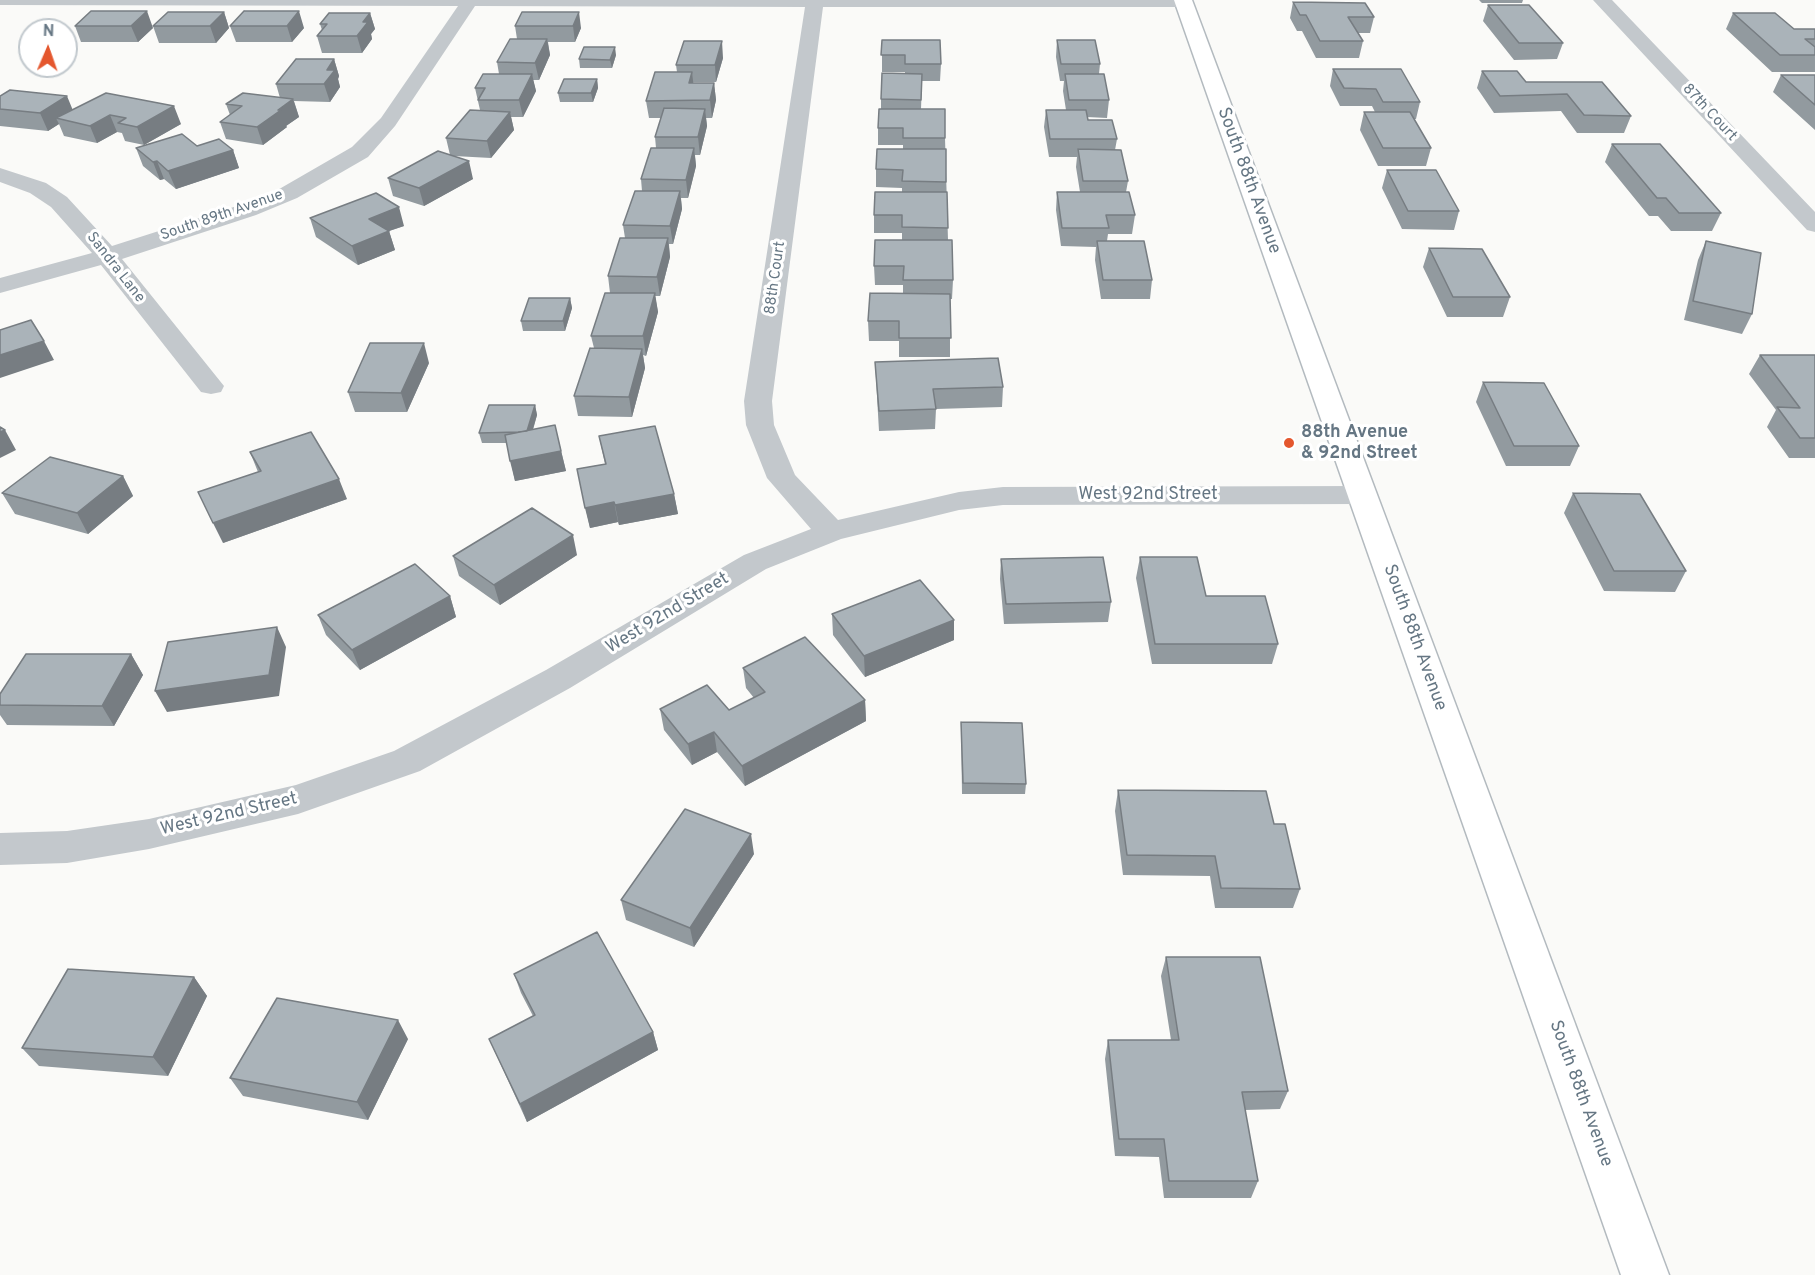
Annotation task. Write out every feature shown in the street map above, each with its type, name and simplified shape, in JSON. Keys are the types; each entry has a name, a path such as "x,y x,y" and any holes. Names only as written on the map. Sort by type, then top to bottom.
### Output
{"street":[{"path":"0,0 1183,1"},
{"name":"87th Court","path":"1602,0 1815,225"},
{"name":"South 89th Avenue","path":"0,286 106,256 248,210 315,179 360,152 388,122 470,1"},
{"name":"88th Court","path":"815,1 758,401 760,425 782,478 831,532"},
{"name":"South 88th Avenue","path":"1183,1 1645,1275"},
{"name":"Sandra Lane","path":"0,175 38,188 59,202 92,236 211,386"},
{"name":"West 92nd Street","path":"0,849 67,847 149,834 298,799 407,761 558,680 755,562 831,532 958,501 1003,496 1362,495"}],"building":[{"path":"1293,2 1365,3 1374,17 1348,17 1363,41 1320,41 1306,15 1300,15"},
{"path":"1488,5 1529,5 1563,43 1519,43"},
{"path":"91,11 147,11 131,26 78,26 78,23"},
{"path":"244,11 299,11 287,26 230,26"},
{"path":"168,12 224,12 210,26 153,26"},
{"path":"522,12 579,12 573,26 515,26"},
{"path":"329,13 370,13 363,22 368,22 357,36 317,36 327,24 320,24"},
{"path":"1733,13 1775,13 1794,29 1815,29 1815,39 1805,39 1815,47 1815,55 1780,55"},
{"path":"510,39 547,39 535,63 497,62"},
{"path":"882,40 940,40 941,64 905,64 905,55 881,55"},
{"path":"1057,40 1095,40 1100,64 1061,64"},
{"path":"684,41 722,41 715,65 676,65"},
{"path":"584,47 615,47 610,60 579,59"},
{"path":"296,59 334,59 327,70 335,70 324,84 276,84"},
{"path":"1333,69 1401,69 1420,102 1383,102 1376,89 1344,88"},
{"path":"1482,71 1517,71 1526,82 1602,82 1631,116 1584,115 1567,94 1500,96"},
{"path":"655,72 692,72 689,83 714,83 710,100 646,101"},
{"path":"882,73 922,74 921,100 881,99"},
{"path":"483,74 532,74 519,100 478,100 485,88 475,88"},
{"path":"1065,74 1104,74 1109,100 1069,100"},
{"path":"1781,75 1815,75 1815,105"},
{"path":"564,79 597,79 591,93 558,93"},
{"path":"10,90 67,96 40,113 0,109 0,96"},
{"path":"106,93 174,106 137,127 118,123 126,118 110,115 90,126 56,118"},
{"path":"243,93 293,99 257,127 220,122 242,106 226,104"},
{"path":"664,108 705,109 698,137 655,137"},
{"path":"879,109 945,109 945,138 903,138 903,128 878,128"},
{"path":"470,110 510,112 487,141 446,138"},
{"path":"1046,110 1086,110 1088,120 1112,120 1117,139 1050,139"},
{"path":"1364,112 1410,112 1431,148 1383,148"},
{"path":"182,134 197,146 219,139 233,150 168,171 136,148"},
{"path":"1612,144 1660,144 1721,213 1679,213 1666,198 1657,198"},
{"path":"651,148 694,148 686,180 641,179"},
{"path":"877,149 946,149 946,182 902,181 903,170 876,169"},
{"path":"1078,149 1121,150 1128,181 1083,181"},
{"path":"438,151 469,161 419,188 388,178"},
{"path":"1387,170 1436,170 1459,211 1408,211"},
{"path":"635,191 680,191 670,226 623,225"},
{"path":"875,192 947,192 948,228 902,227 902,215 874,215"},
{"path":"1057,192 1129,192 1135,215 1106,215 1109,228 1062,228"},
{"path":"376,193 399,207 369,219 389,231 352,246 310,218"},
{"path":"620,238 668,238 657,277 608,276"},
{"path":"875,240 952,240 953,280 903,280 904,266 874,266"},
{"path":"1097,241 1144,241 1152,280 1103,280"},
{"path":"1706,241 1761,253 1752,314 1693,301"},
{"path":"1429,248 1482,249 1510,297 1453,297"},
{"path":"605,293 655,293 643,336 591,336"},
{"path":"870,293 950,294 951,338 899,338 899,321 868,321"},
{"path":"529,298 570,298 563,321 521,321"},
{"path":"31,320 44,341 0,355 0,330"},
{"path":"370,343 424,343 401,393 348,392"},
{"path":"590,348 642,349 629,397 574,396"},
{"path":"1760,355 1815,355 1815,438 1800,438 1777,407 1800,408"},
{"path":"998,358 1003,387 933,389 936,409 879,411 875,362"},
{"path":"1483,382 1544,383 1579,446 1514,446"},
{"path":"489,405 535,405 527,431 479,433"},
{"path":"555,425 561,451 510,461 505,435"},
{"path":"655,426 674,494 585,508 577,469 606,464 599,436"},
{"path":"311,432 339,479 213,523 198,492 261,471 250,452"},
{"path":"50,457 123,476 77,513 2,493"},
{"path":"1573,493 1640,494 1686,571 1614,571"},
{"path":"532,508 573,535 494,585 453,556"},
{"path":"1103,557 1111,602 1006,604 1001,559"},
{"path":"1140,557 1197,557 1206,596 1265,596 1278,644 1155,644"},
{"path":"415,564 450,596 352,650 318,615"},
{"path":"920,580 954,620 864,656 832,614"},
{"path":"277,627 269,675 155,691 168,642"},
{"path":"805,637 865,700 742,766 714,732 688,744 660,709 707,685 729,710 765,692 743,668"},
{"path":"26,654 131,654 102,706 0,705 0,694"},
{"path":"961,722 1022,723 1026,784 963,783"},
{"path":"1118,790 1266,791 1274,824 1285,824 1300,889 1221,888 1215,856 1127,855"},
{"path":"685,809 751,834 690,928 621,900"},
{"path":"597,932 653,1032 520,1104 489,1039 535,1015 514,974"},
{"path":"1166,957 1260,957 1288,1091 1242,1092 1258,1181 1169,1181 1164,1139 1119,1139 1108,1040 1179,1040"},
{"path":"68,969 194,977 153,1057 22,1048"},
{"path":"277,998 398,1020 357,1102 230,1078"}],"place":[{"name":"88th Avenue & 92nd Street","path":"1289,443"}]}
